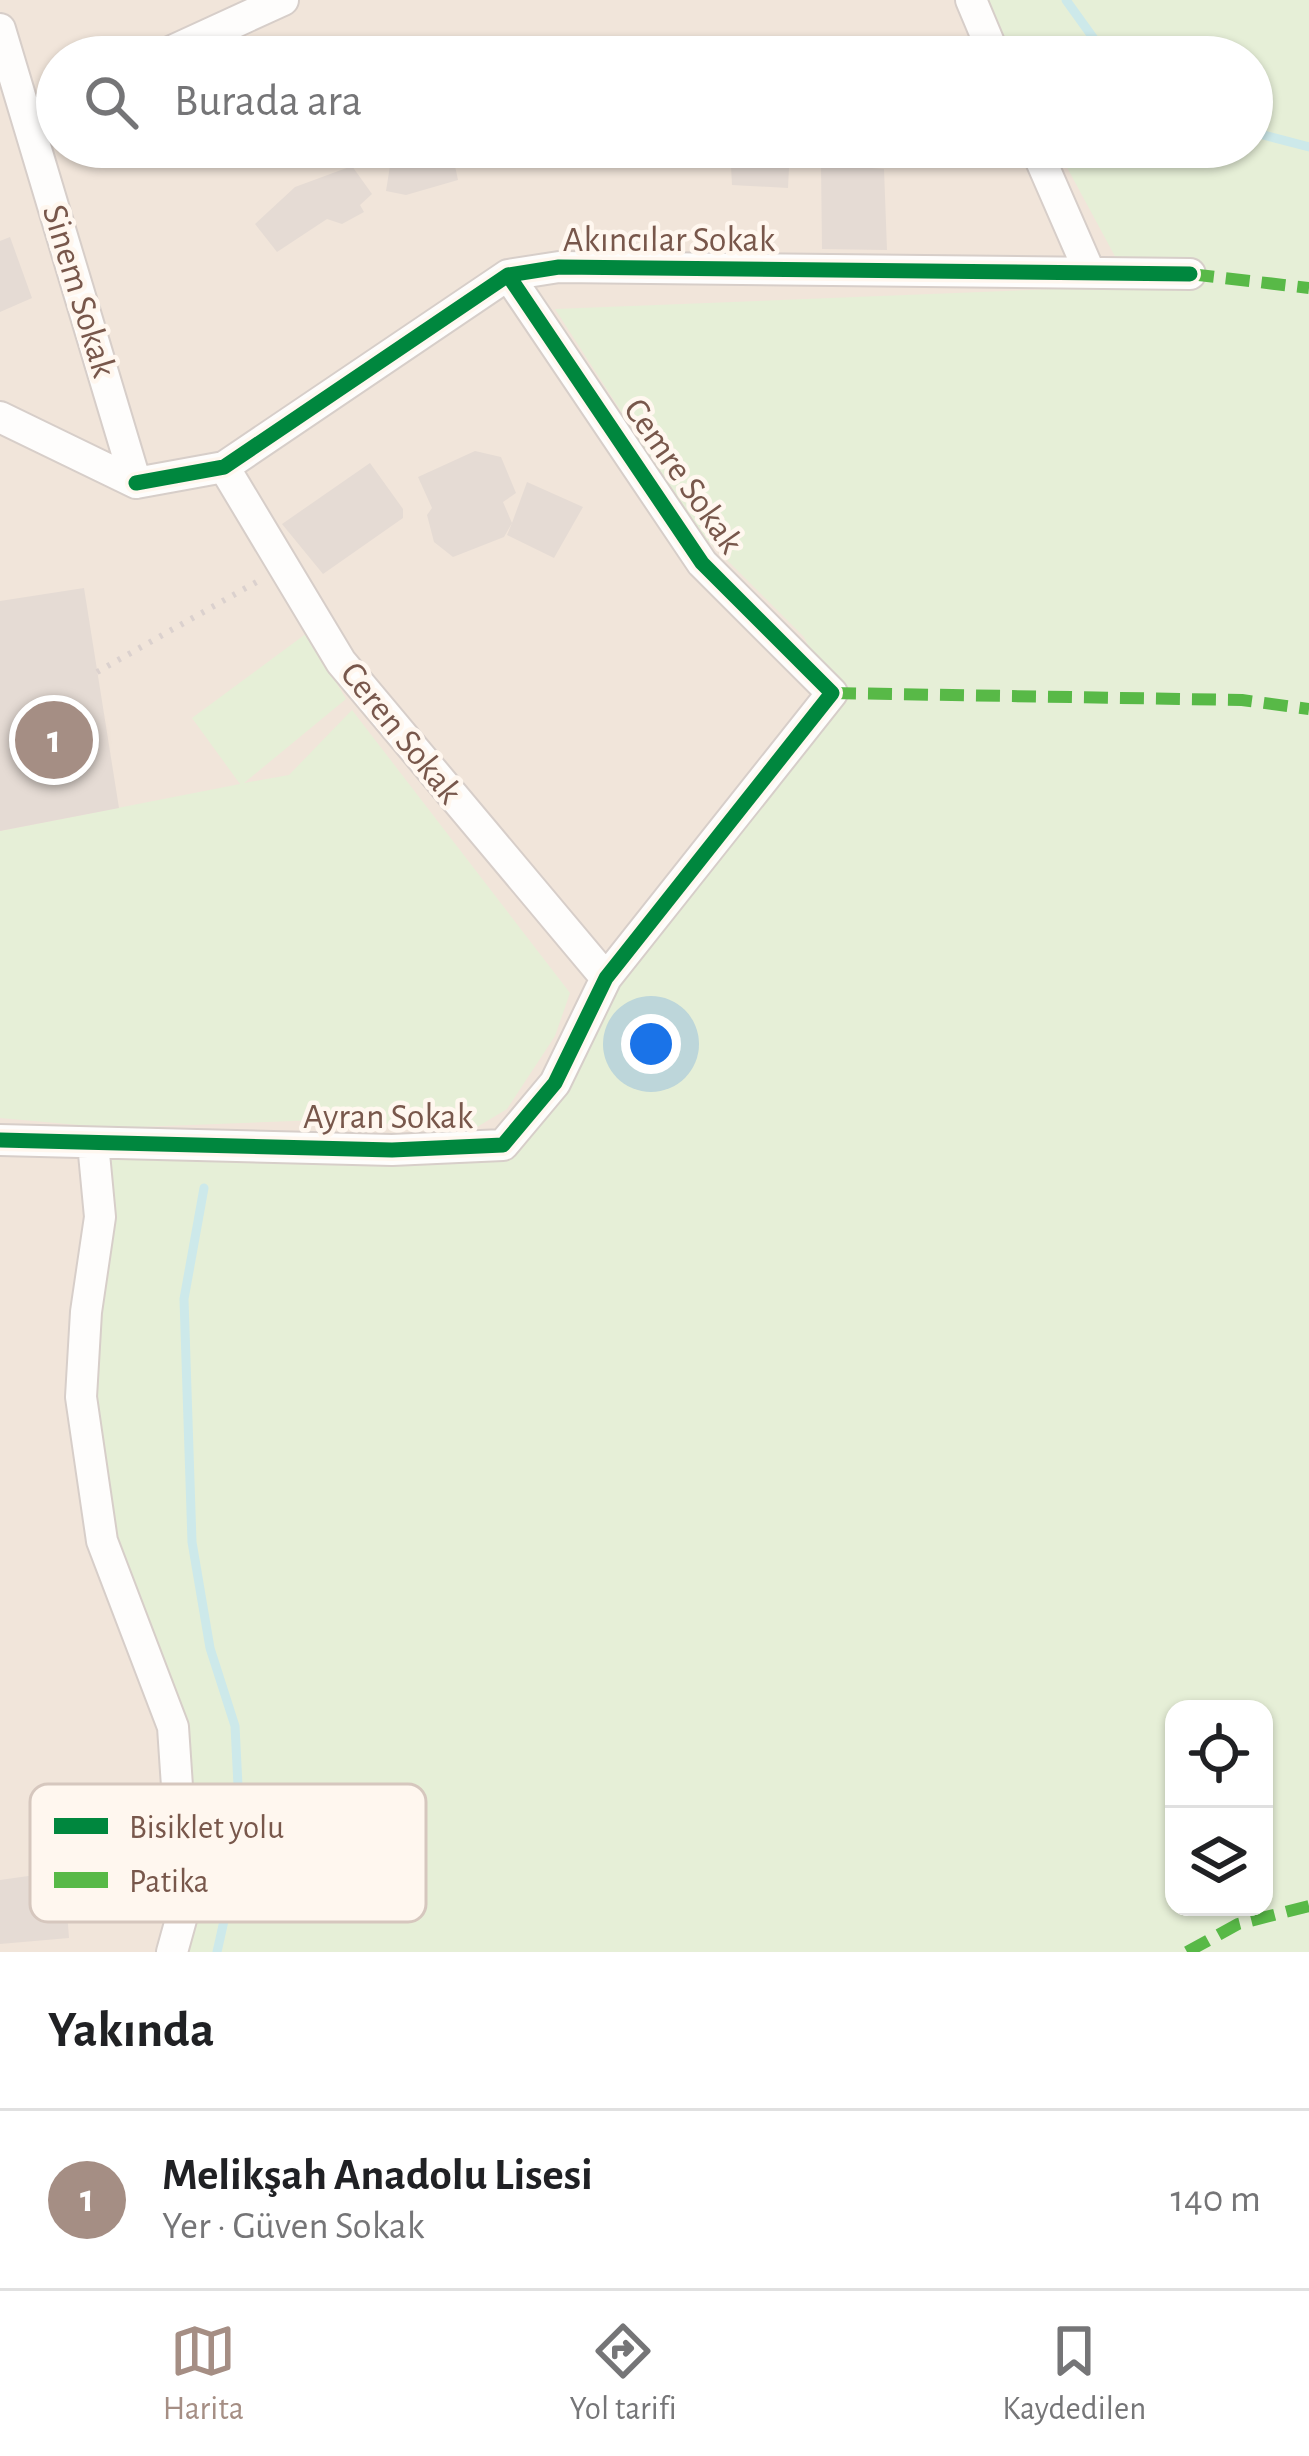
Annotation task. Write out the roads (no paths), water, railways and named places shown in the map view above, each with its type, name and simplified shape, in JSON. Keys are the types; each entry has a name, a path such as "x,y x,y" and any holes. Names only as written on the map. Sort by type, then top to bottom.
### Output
{"street":[{"path":"205,36 283,0"},
{"path":"970,0 986,36"},
{"name":"Sinem Sokak","path":"0,29 36,148"},
{"path":"27,118 36,114"},
{"name":"Sinem Sokak","path":"42,168 136,483"},
{"path":"1044,168 1090,273"},
{"name":"Akıncılar Sokak","path":"136,483 224,467 508,275 559,268 1190,274"},
{"name":"Cemre Sokak","path":"508,275 702,563 832,693"},
{"path":"0,417 136,483"},
{"name":"Ceren Sokak","path":"224,467 341,662 606,978"},
{"name":"Ayran Sokak","path":"0,1141 392,1150 503,1145 555,1083 606,978 832,693"},
{"path":"93,1143 100,1216 86,1312 81,1397 102,1541 173,1727 177,1784"},
{"path":"172,1952 180,1922"}],"waterway":[{"path":"1066,0 1092,36"},
{"path":"1273,138 1309,147"},
{"path":"204,1188 184,1299 192,1542 210,1648 235,1726 238,1784"},
{"path":"217,1952 224,1922"}],"place":[{"name":"Melikşah Anadolu Lisesi","path":"54,740"}]}
